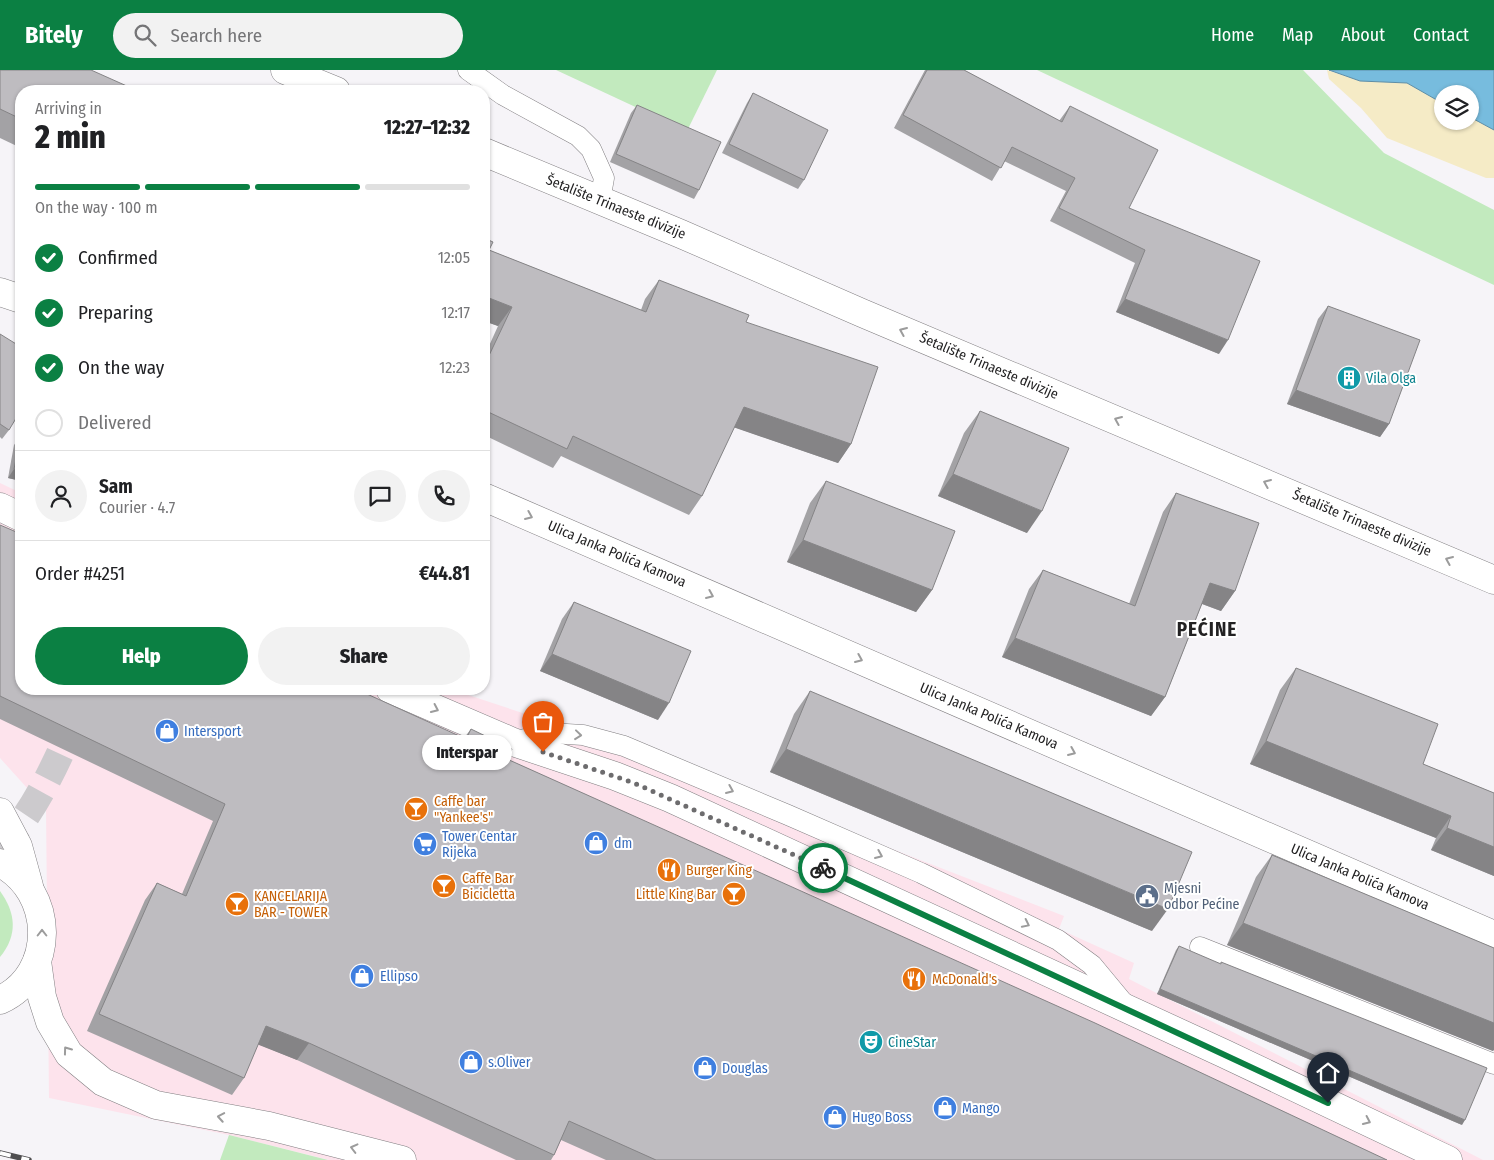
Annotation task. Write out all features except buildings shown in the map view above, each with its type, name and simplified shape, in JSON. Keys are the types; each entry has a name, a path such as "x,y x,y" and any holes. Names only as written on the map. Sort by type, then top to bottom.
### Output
{"main road":[{"path":"285,70 321,85"},
{"name":"Šetalište Trinaeste divizije","path":"490,154 1494,580"},
{"path":"0,292 15,297"},
{"name":"Ulica Janka Polića Kamova","path":"490,500 1494,935"},
{"path":"0,507 15,514"},
{"path":"404,695 513,742 615,776 670,798 1128,1009 1448,1160"},
{"path":"0,812 18,846 30,888 41,912 43,937 37,961 25,981 8,997 0,1000"},
{"path":"0,863 12,869 30,888"},
{"path":"37,961 42,997 50,1022 70,1054 103,1082 156,1105 269,1126 402,1160"}],"lane":[{"path":"468,70 488,85"},
{"path":"490,86 502,95 578,136 591,149 604,178 600,200"},
{"path":"513,742 550,733 584,735 624,746 788,815 920,873 1058,940 1092,965 1128,1009"},
{"path":"1200,947 1494,1064"}],"shaded area":[{"name":"Tower Centar Rijeka","path":"0,483 15,490 15,695 468,695 550,722 614,736 748,793 1064,916 1059,929 1134,963 1129,979 1483,1160 329,1160 229,1135 49,1098 46,809 0,758"}],"green space":[{"path":"556,70 717,70 687,131"},
{"path":"1037,70 1303,70 1384,153 1494,210 1494,285"},
{"path":"0,891 9,907 13,924 10,941 0,957"},
{"path":"229,1135 328,1160 220,1160"}],"sand":[{"path":"1327,70 1360,81 1407,83 1434,98 1434,130 1479,130 1479,122 1494,130 1494,178 1486,178 1387,138 1361,108 1329,79"}],"water":[{"path":"1329,70 1494,70 1494,130 1479,122 1479,85 1434,85 1434,98 1407,83 1360,81"}],"tunnel":[{"path":"0,848 15,832 40,793 86,695"}],"railway":[{"path":"0,1153 29,1160"}],"way so far":[{"path":"543,752 634,783 823,868"}],"place":[{"name":"Vila Olga","path":"1349,378"},
{"name":"Intersport","path":"167,731"},
{"name":"Interspar","path":"543,752"},
{"name":"Caffe bar \"Yankee's\"","path":"416,809"},
{"name":"dm","path":"596,843"},
{"name":"Tower Centar Rijeka","path":"425,844"},
{"name":"Burger King","path":"669,870"},
{"name":"Caffe Bar Bicicletta","path":"444,886"},
{"name":"Little King Bar","path":"734,894"},
{"name":"Mjesni odbor Pećine","path":"1147,896"},
{"name":"KANCELARIJA BAR - TOWER","path":"237,904"},
{"name":"Ellipso","path":"362,976"},
{"name":"McDonald's","path":"914,979"},
{"name":"CineStar","path":"871,1042"},
{"name":"s.Oliver","path":"471,1062"},
{"name":"Douglas","path":"705,1068"},
{"name":"Mango","path":"945,1108"},
{"name":"Hugo Boss","path":"835,1117"}],"district":[{"name":"PEĆINE","path":"1207,629"}],"route":[{"path":"823,868 1328,1103"}]}
